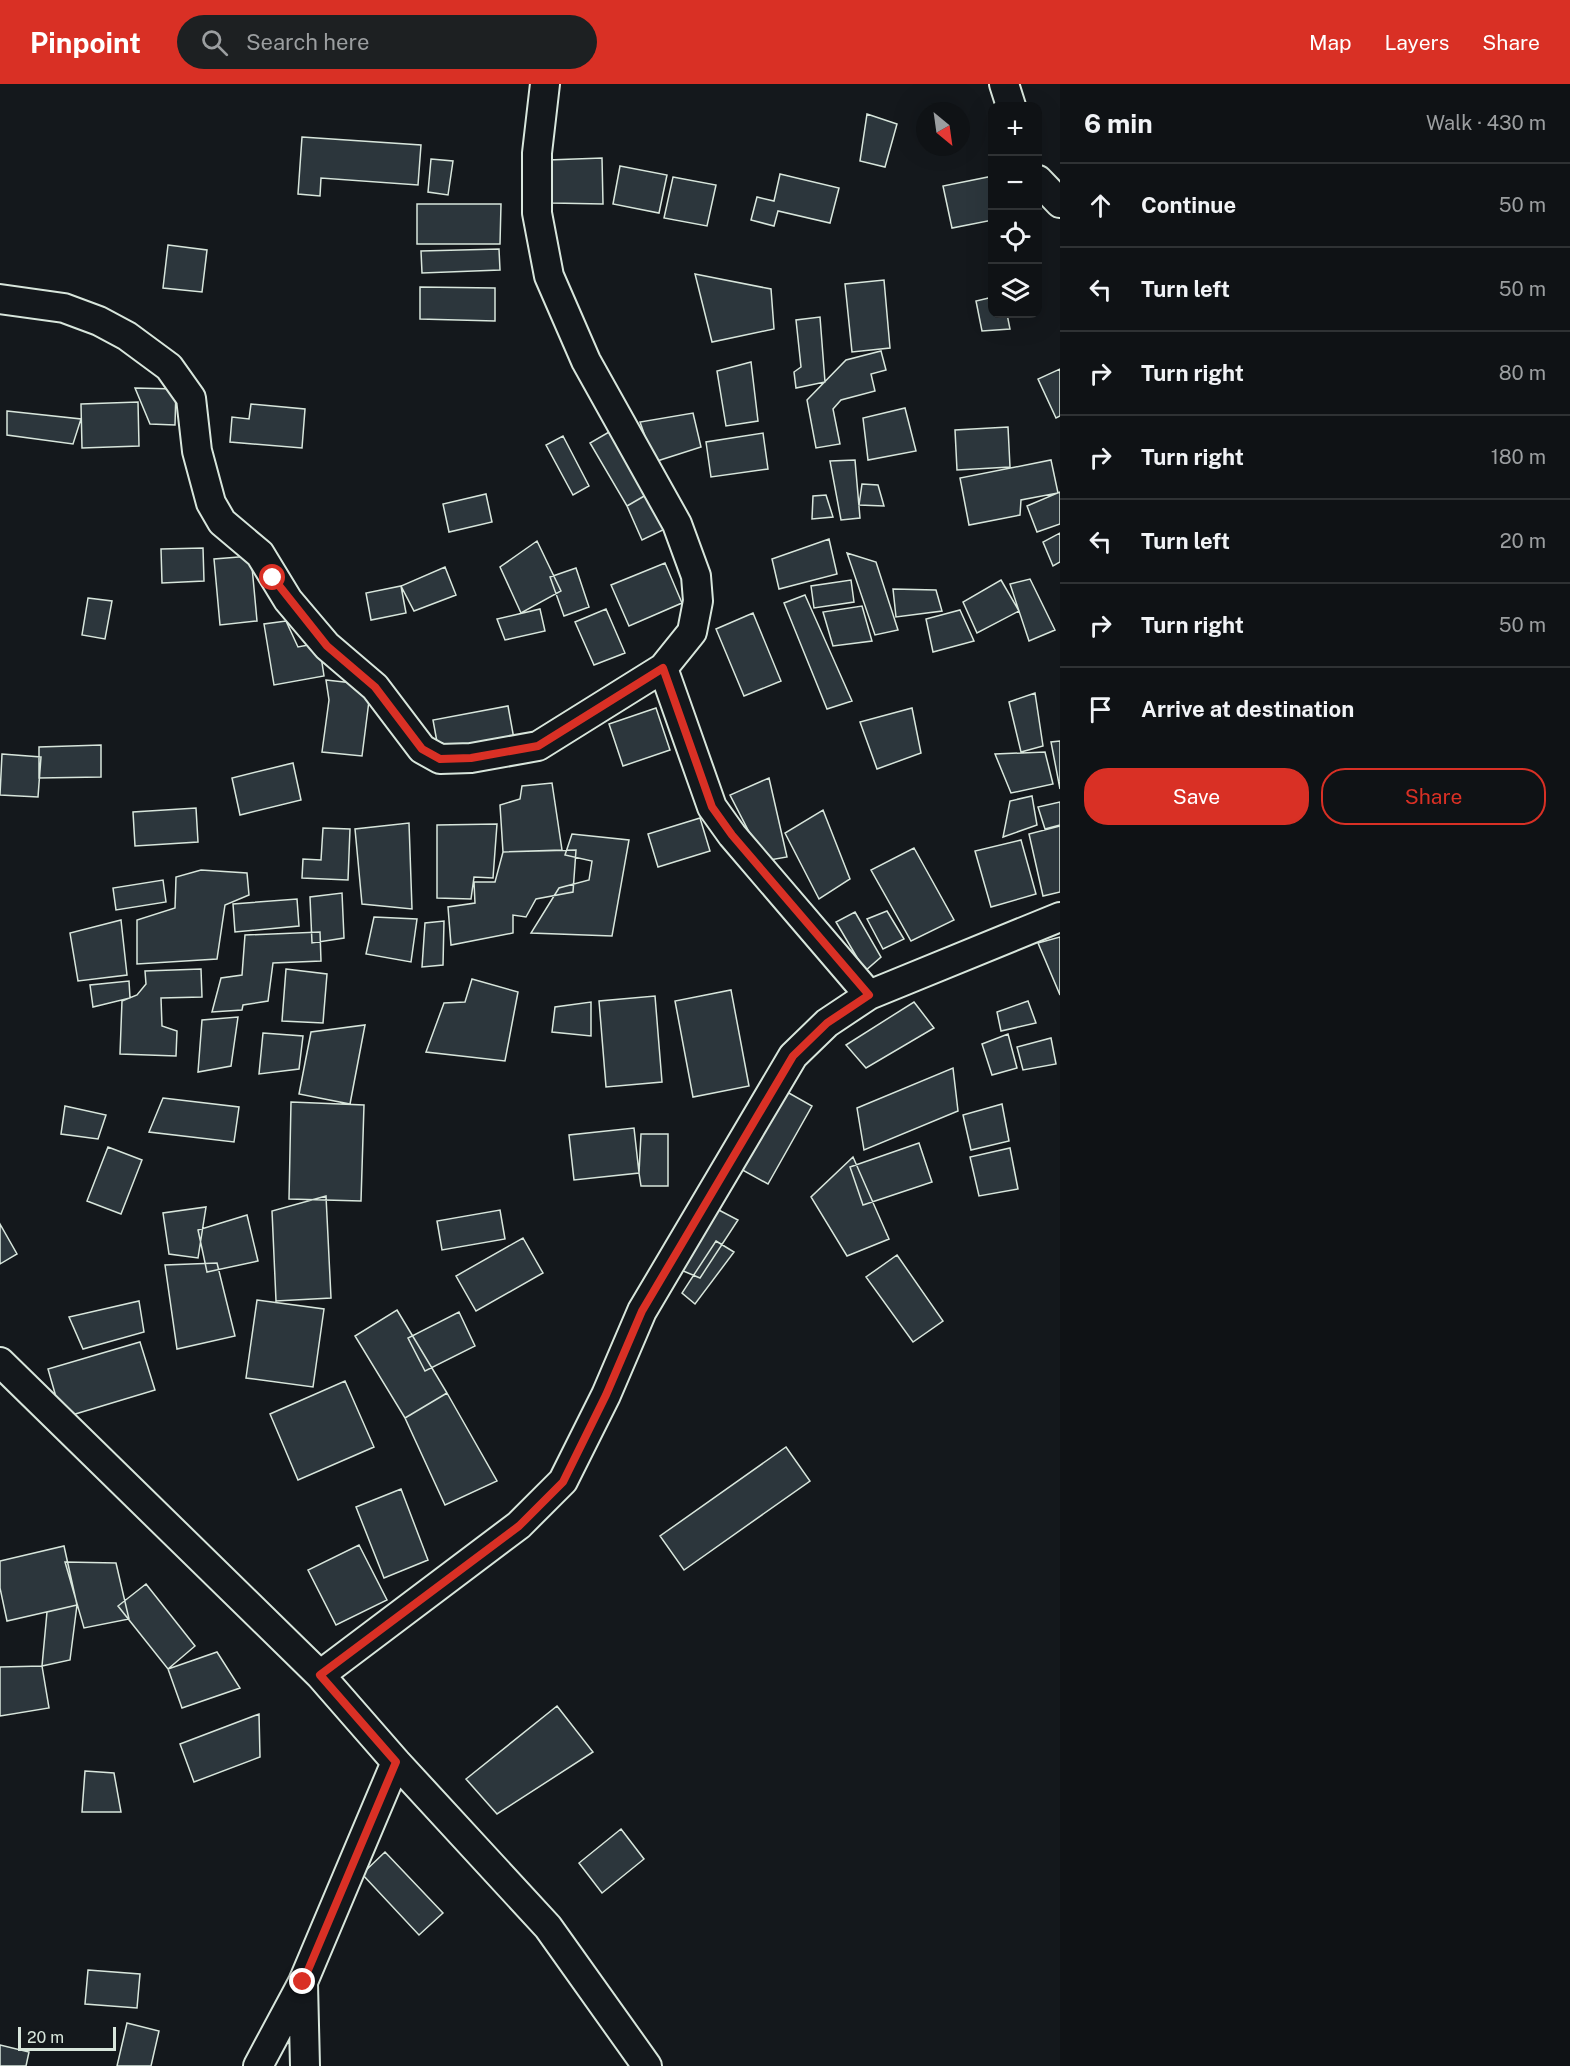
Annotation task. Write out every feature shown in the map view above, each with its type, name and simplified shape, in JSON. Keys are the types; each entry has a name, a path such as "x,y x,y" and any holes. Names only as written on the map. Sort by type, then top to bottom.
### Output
{"street":[{"path":"0,299 64,308 99,321 127,336 169,367 191,398 197,451 211,503 222,522 260,554 288,600 327,646 375,687 422,749 440,759 471,758 538,746 663,668 692,632 699,601 696,576 677,524 585,361 549,276 537,213 537,153 545,84"},
{"path":"1004,84 1010,102"},
{"path":"1042,184 1060,203"},
{"path":"663,668 712,807 732,835 869,995"},
{"path":"320,1675 519,1526 563,1482 606,1395 642,1311 793,1056 827,1023 869,995 1060,917"},
{"path":"0,1362 320,1675 396,1762 548,1927 647,2066"},
{"path":"258,2066 303,1982 396,1762"},
{"path":"303,1982 305,2066"}],"building":[{"path":"867,114 897,124 885,167 860,161"},
{"path":"302,137 421,145 418,185 321,178 320,196 298,194"},
{"path":"602,158 603,204 552,203 548,160"},
{"path":"431,159 453,161 448,195 428,192"},
{"path":"620,166 667,175 659,213 613,204"},
{"path":"780,174 839,188 830,223 778,211 774,226 751,220 757,197 774,201"},
{"path":"673,177 716,185 707,226 664,218"},
{"path":"988,177 988,221 952,228 943,186"},
{"path":"417,204 501,204 500,244 417,244"},
{"path":"168,245 207,250 202,292 163,288"},
{"path":"499,249 500,270 422,273 421,251"},
{"path":"695,274 771,289 774,329 712,342"},
{"path":"884,280 890,348 852,352 845,284"},
{"path":"420,287 495,288 495,321 420,319"},
{"path":"988,298 988,318 1008,318 1010,329 982,331 976,301"},
{"path":"820,317 825,382 796,388 794,372 801,367 796,320"},
{"path":"881,351 886,370 871,374 875,391 841,400 833,409 840,444 816,448 807,400 846,360"},
{"path":"751,362 758,421 726,426 717,371"},
{"path":"1060,369 1060,416 1056,418 1038,379"},
{"path":"135,388 176,389 175,425 150,424"},
{"path":"138,402 139,446 82,448 81,404"},
{"path":"251,404 305,409 302,448 230,442 232,417 249,419"},
{"path":"905,408 916,451 868,460 863,418"},
{"path":"7,411 81,419 73,444 7,435"},
{"path":"693,413 701,447 654,462 640,422"},
{"path":"1008,427 1010,467 957,470 955,430"},
{"path":"609,432 646,495 627,506 590,443"},
{"path":"763,433 768,469 711,477 706,442"},
{"path":"563,436 589,486 573,495 546,445"},
{"path":"855,460 860,518 841,520 830,461"},
{"path":"1051,460 1058,493 1021,500 1020,515 969,525 960,478"},
{"path":"862,484 878,485 884,506 859,505"},
{"path":"1060,492 1060,524 1037,532 1027,506"},
{"path":"486,494 492,522 449,532 443,504"},
{"path":"646,495 665,529 642,540 627,506"},
{"path":"826,495 833,517 812,519 813,496"},
{"path":"1060,533 1060,562 1053,566 1043,542"},
{"path":"829,539 837,574 779,589 772,559"},
{"path":"537,541 561,591 521,613 500,567"},
{"path":"203,548 204,581 162,583 161,549"},
{"path":"847,553 876,562 898,630 875,635"},
{"path":"251,556 257,621 220,625 214,559"},
{"path":"665,563 682,603 629,626 611,585"},
{"path":"445,567 456,595 414,611 401,586"},
{"path":"576,568 589,607 564,616 550,577"},
{"path":"1030,579 1055,630 1029,641 1010,584"},
{"path":"851,580 854,602 814,608 811,586"},
{"path":"1001,580 1019,611 977,633 963,602"},
{"path":"401,586 406,613 371,620 366,593"},
{"path":"893,589 936,590 942,611 896,617"},
{"path":"805,595 852,701 827,709 784,603"},
{"path":"88,598 112,601 105,639 82,635"},
{"path":"862,606 872,641 833,646 823,612"},
{"path":"540,609 545,631 505,640 497,619"},
{"path":"606,609 625,653 594,665 575,622"},
{"path":"960,610 974,641 933,652 926,619"},
{"path":"753,613 781,681 744,696 716,629"},
{"path":"286,621 298,647 319,643 324,676 274,685 264,624"},
{"path":"326,680 371,685 362,756 322,752 329,700"},
{"path":"1035,693 1043,746 1021,752 1009,702"},
{"path":"508,706 514,739 439,753 433,720"},
{"path":"656,708 670,750 623,766 609,724"},
{"path":"912,708 921,753 877,769 860,722"},
{"path":"1060,741 1060,789 1051,742"},
{"path":"101,745 101,777 39,778 39,747"},
{"path":"1045,752 1053,784 1011,793 995,754"},
{"path":"2,754 41,757 38,797 0,795"},
{"path":"293,763 301,800 240,815 232,778"},
{"path":"769,778 787,857 764,861 730,795"},
{"path":"552,783 562,850 503,852 500,805 520,799 522,786"},
{"path":"1032,796 1037,825 1003,837 1010,801"},
{"path":"1060,802 1060,825 1045,829 1038,807"},
{"path":"196,808 198,842 135,846 133,812"},
{"path":"823,810 850,879 819,899 785,833"},
{"path":"700,818 710,851 658,867 648,834"},
{"path":"409,823 412,909 362,904 355,829"},
{"path":"497,824 493,878 474,877 471,899 437,898 437,825"},
{"path":"1060,826 1060,892 1043,896 1029,834"},
{"path":"323,828 350,829 348,880 302,878 303,859 321,860"},
{"path":"572,834 629,840 612,936 531,933 559,888 589,880 592,861 565,855"},
{"path":"1021,840 1036,894 991,907 975,851"},
{"path":"914,848 954,920 911,941 871,870"},
{"path":"576,850 573,892 536,899 526,917 513,915 513,933 451,945 448,907 475,903 474,882 495,882 503,852"},
{"path":"201,870 247,873 249,895 225,905 217,959 137,964 137,920 175,908 176,877"},
{"path":"163,880 166,902 116,910 113,888"},
{"path":"342,893 344,938 312,943 310,897"},
{"path":"297,899 299,926 235,932 233,904"},
{"path":"887,911 904,939 883,949 867,919"},
{"path":"855,912 881,957 865,971 836,922"},
{"path":"374,917 417,919 411,962 366,954"},
{"path":"121,920 127,975 78,981 70,933"},
{"path":"444,921 443,965 422,967 425,923"},
{"path":"320,932 321,961 273,963 268,1001 243,1005 242,1010 212,1012 221,978 242,975 245,935"},
{"path":"1060,937 1060,995 1038,943"},
{"path":"201,969 202,997 161,998 162,1026 177,1031 176,1056 120,1054 122,1001 137,995 146,984 145,971"},
{"path":"286,969 327,974 323,1023 282,1021"},
{"path":"472,979 518,992 505,1061 426,1052 444,1003 465,1002"},
{"path":"129,981 130,998 93,1007 90,985"},
{"path":"731,990 749,1086 693,1097 675,1001"},
{"path":"655,996 662,1082 606,1087 599,1001"},
{"path":"1028,1001 1036,1023 1001,1031 997,1012"},
{"path":"591,1002 591,1036 552,1032 555,1007"},
{"path":"914,1002 934,1028 866,1068 846,1045"},
{"path":"238,1017 231,1066 198,1072 202,1020"},
{"path":"365,1025 350,1104 299,1094 311,1032"},
{"path":"263,1033 303,1036 299,1069 259,1074"},
{"path":"1008,1034 1017,1068 992,1075 982,1044"},
{"path":"1051,1038 1056,1064 1023,1070 1017,1047"},
{"path":"953,1068 958,1111 864,1150 857,1108"},
{"path":"780,1088 812,1106 768,1184 737,1167"},
{"path":"163,1098 239,1107 234,1142 149,1132"},
{"path":"291,1102 364,1105 361,1201 289,1199"},
{"path":"1002,1104 1009,1141 971,1150 963,1115"},
{"path":"65,1106 106,1115 98,1139 61,1134"},
{"path":"634,1128 639,1173 574,1180 569,1135"},
{"path":"641,1134 668,1134 668,1186 641,1186 639,1173"},
{"path":"919,1143 932,1182 863,1205 850,1167"},
{"path":"108,1147 142,1160 121,1214 87,1201"},
{"path":"1010,1148 1018,1189 979,1196 970,1157"},
{"path":"853,1157 889,1239 847,1256 811,1197"},
{"path":"326,1196 331,1298 276,1301 272,1211"},
{"path":"206,1207 198,1258 169,1254 163,1213"},
{"path":"713,1207 738,1220 700,1278 669,1265"},
{"path":"500,1210 505,1239 442,1250 437,1221"},
{"path":"247,1215 258,1261 207,1272 198,1230"},
{"path":"0,1224 17,1254 0,1264"},
{"path":"523,1238 543,1273 476,1311 456,1276"},
{"path":"716,1241 734,1252 695,1304 682,1293"},
{"path":"897,1255 943,1321 913,1342 866,1277"},
{"path":"217,1263 235,1336 177,1349 165,1265"},
{"path":"257,1300 324,1309 313,1387 246,1378"},
{"path":"139,1301 144,1332 83,1349 69,1317"},
{"path":"397,1310 447,1393 405,1418 355,1336"},
{"path":"459,1312 475,1346 425,1371 408,1338"},
{"path":"140,1342 155,1390 62,1418 48,1369"},
{"path":"345,1381 374,1447 298,1480 270,1414"},
{"path":"447,1393 497,1481 445,1505 405,1418"},
{"path":"786,1447 810,1481 684,1570 660,1536"},
{"path":"401,1489 428,1560 384,1578 356,1507"},
{"path":"359,1545 387,1600 336,1625 308,1570"},
{"path":"64,1546 77,1605 7,1621 0,1588 0,1561"},
{"path":"65,1562 116,1563 129,1619 84,1628"},
{"path":"146,1584 195,1646 168,1669 118,1606"},
{"path":"77,1605 70,1660 42,1666 47,1612"},
{"path":"217,1652 240,1688 182,1708 168,1669"},
{"path":"42,1666 49,1708 0,1716 0,1667"},
{"path":"557,1706 593,1752 497,1814 466,1779"},
{"path":"259,1714 260,1757 194,1782 180,1744"},
{"path":"85,1771 114,1773 121,1812 82,1812"},
{"path":"621,1829 644,1859 602,1893 579,1863"},
{"path":"385,1852 443,1913 419,1935 362,1874"},
{"path":"88,1970 140,1974 137,2008 85,2004"},
{"path":"127,2023 159,2031 151,2066 117,2066"},
{"path":"0,2045 29,2052 26,2066 0,2066"}],"route":[{"path":"273,578 288,600 327,646 375,687 422,749 440,759 471,758 538,746 663,668 712,807 732,835 869,995 827,1023 793,1056 642,1311 606,1395 563,1482 519,1526 320,1675 396,1762 303,1982"}]}
